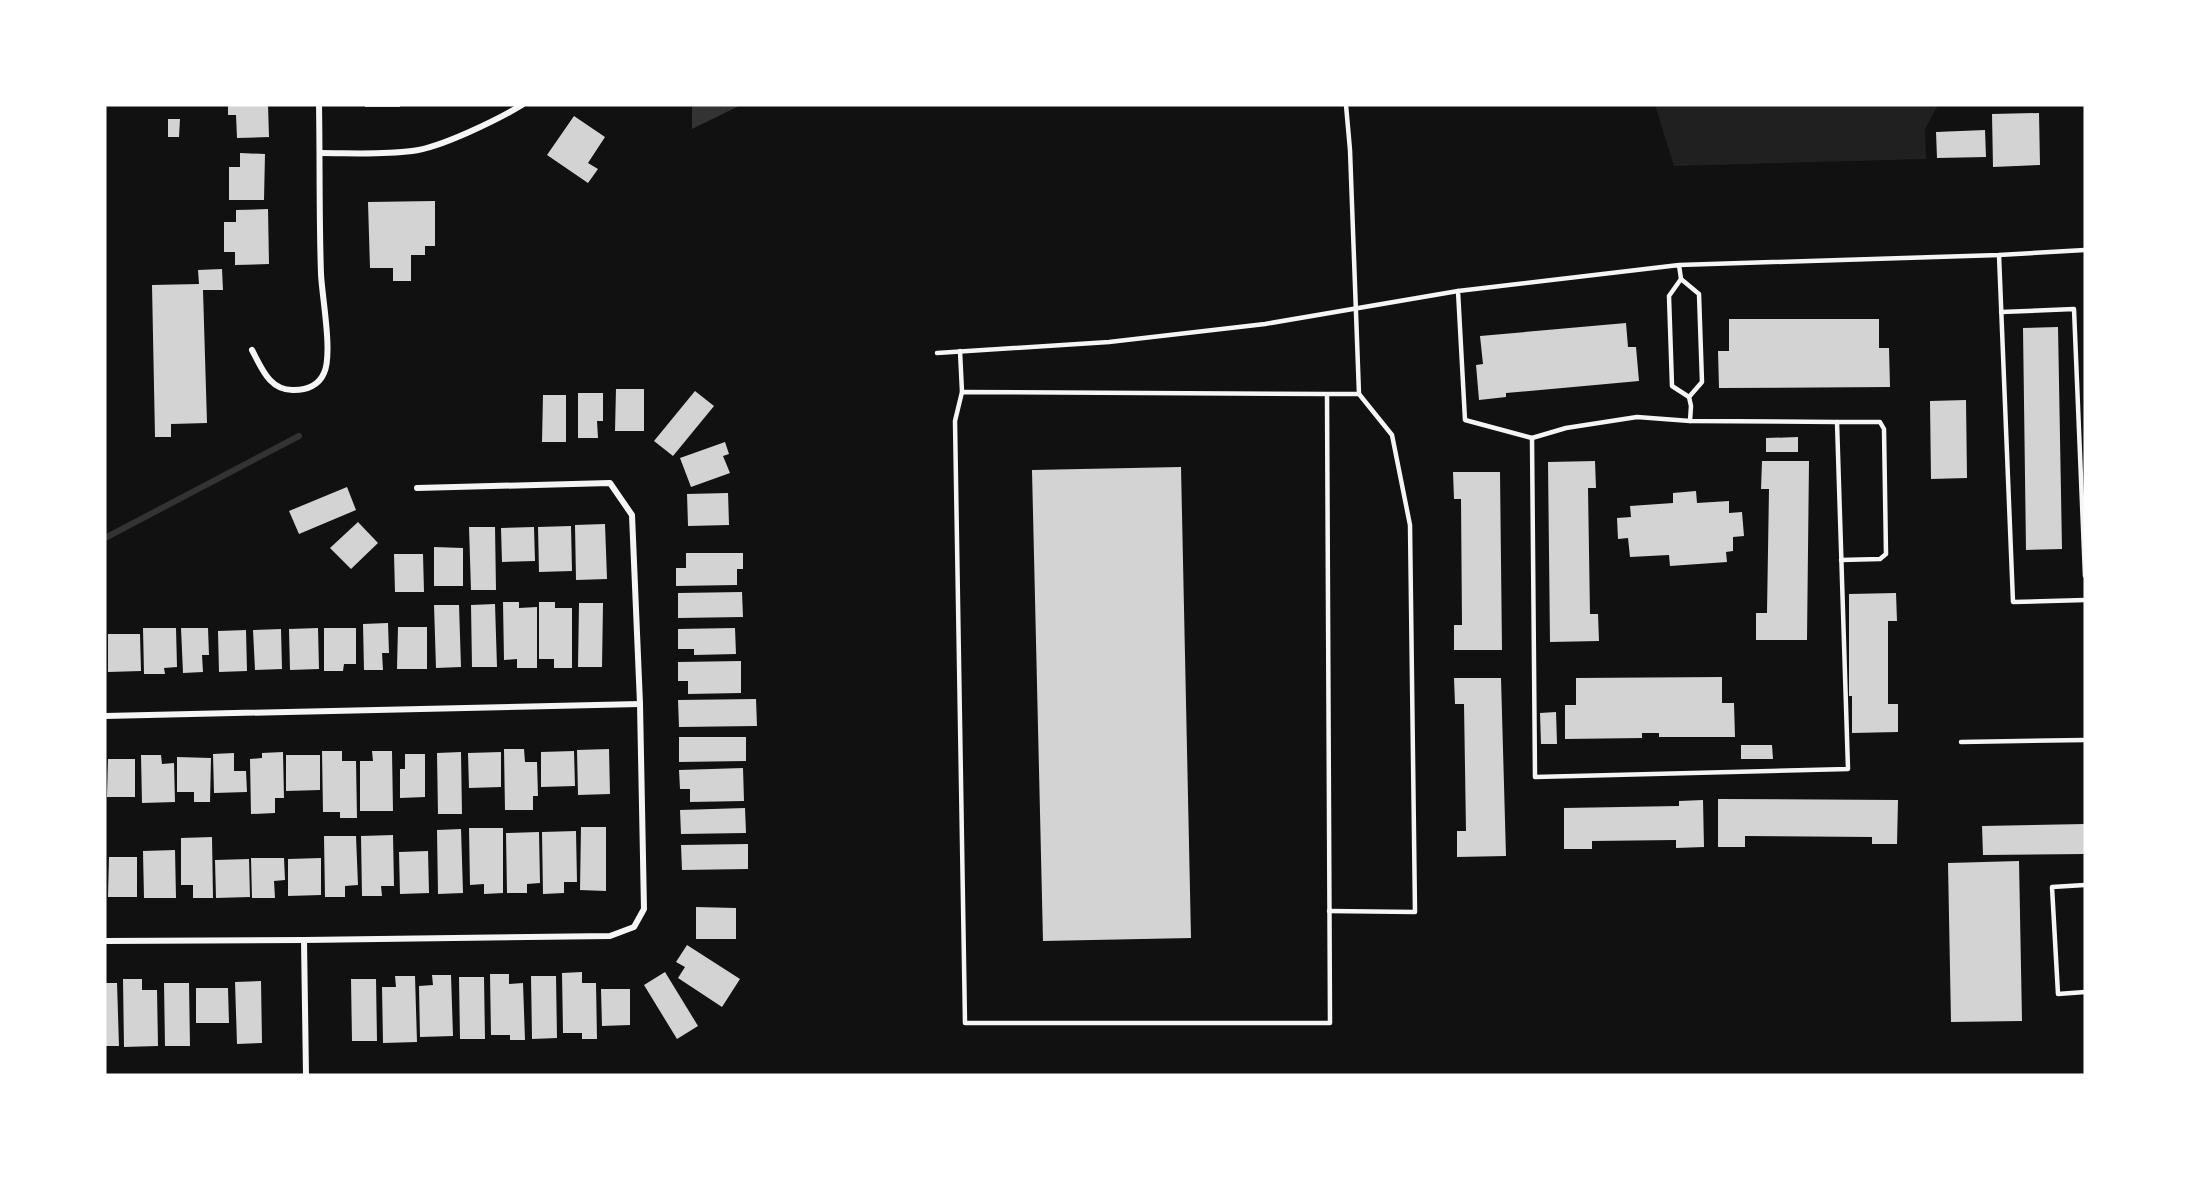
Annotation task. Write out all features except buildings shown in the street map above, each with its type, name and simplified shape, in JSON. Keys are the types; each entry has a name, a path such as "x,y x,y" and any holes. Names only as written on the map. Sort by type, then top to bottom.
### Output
{"street":[{"path":"252,350 265,376 280,390 296,390 314,386 324,373 327,356 321,276 319,105"},
{"path":"320,153 377,154 414,151 448,140 522,105"},
{"path":"105,941 610,936 634,927 644,909 640,704 632,515 610,483 417,488"},
{"path":"105,716 640,704"},
{"path":"304,940 306,1075"}],"lane":[{"path":"1329,911 1415,912 1410,525 1392,435 1359,394 1346,105"},
{"path":"937,353 1109,342 1265,324 1458,291 1679,265 1999,255 2085,250"},
{"path":"1999,255 2013,602 2085,600"},
{"path":"1679,265 1681,279 1699,294 1702,382 1689,397"},
{"path":"1681,279 1669,296 1672,386 1689,397 1690,421"},
{"path":"1458,291 1465,420 1532,438 1566,428 1637,417 1690,421 1880,422 1884,429 1886,554 1881,559 1841,560"},
{"path":"2001,312 2074,309 2085,576"},
{"path":"960,351 962,392 955,421 965,1023 1330,1023 1327,394"},
{"path":"962,392 1359,394"},
{"path":"1532,438 1535,777 1848,769 1837,422"},
{"path":"1960,742 2085,740"},
{"path":"2085,885 2052,887 2058,994 2085,992"}],"shaded area":[{"path":"692,105 741,105 692,129"},
{"path":"1655,105 1938,105 1925,129 1926,159 1674,166"}],"waterway":[{"path":"105,538 299,436"}]}
